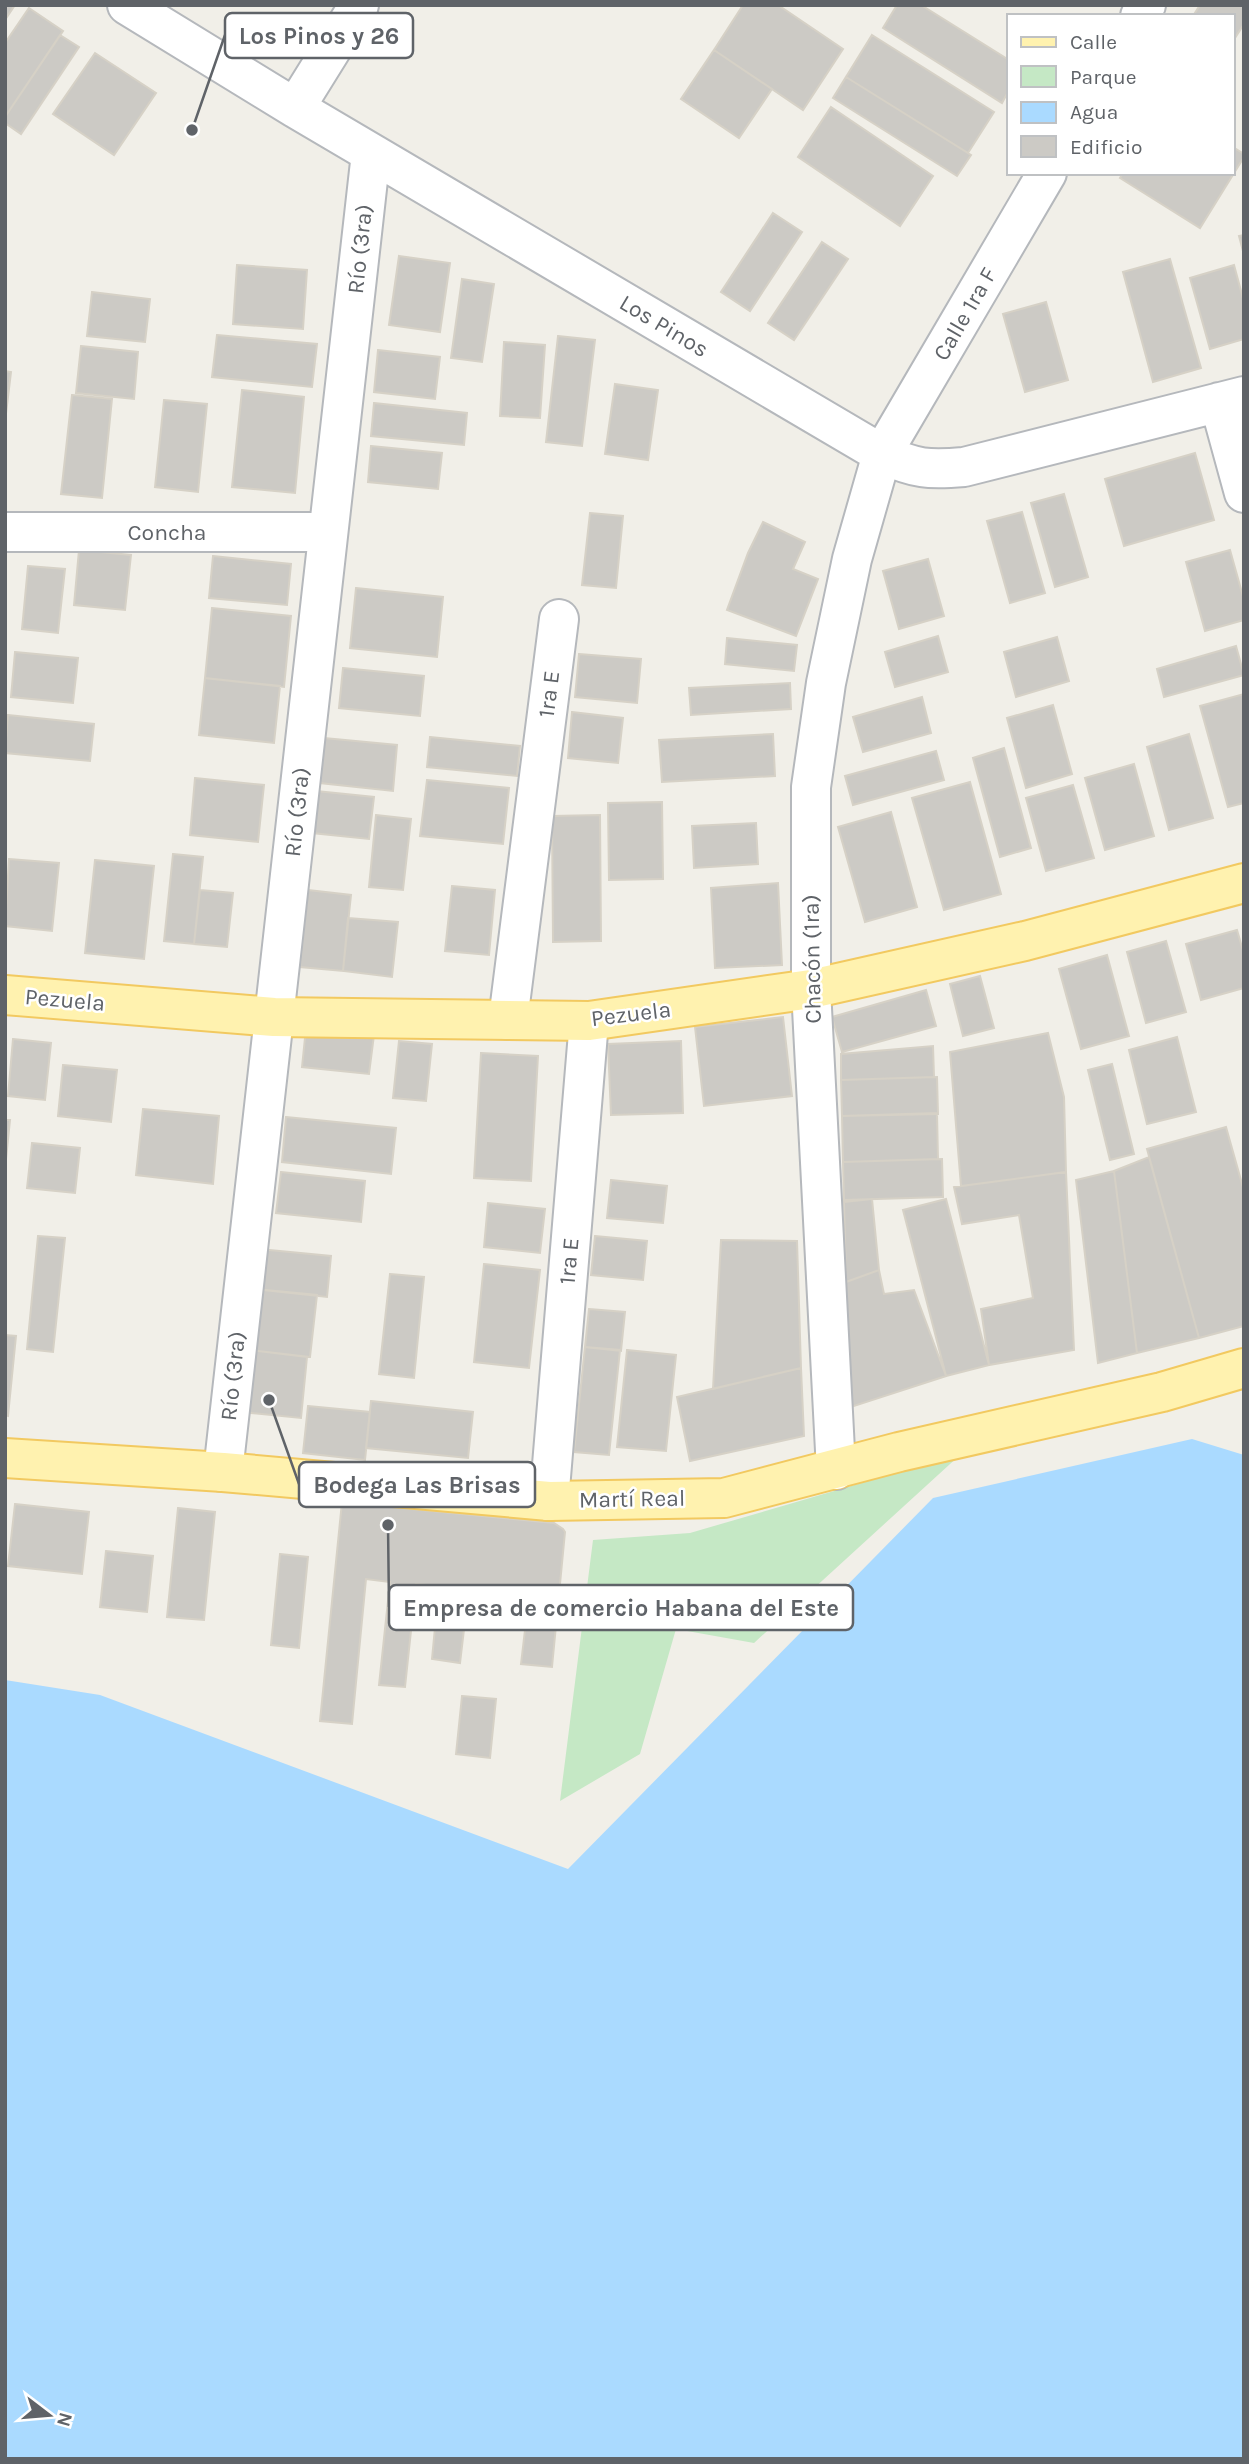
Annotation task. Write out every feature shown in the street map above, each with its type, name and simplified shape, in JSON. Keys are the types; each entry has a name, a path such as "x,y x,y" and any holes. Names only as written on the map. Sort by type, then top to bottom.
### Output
{"main road":[{"name":"Pezuela","path":"5,995 274,1017 589,1021 811,989 1025,941 1244,883"},
{"name":"Martí Real","path":"5,1458 223,1472 549,1501 724,1498 899,1452 1162,1392 1244,1368"}],"street":[{"name":"Los Pinos","path":"127,5 371,153 882,454 904,464 929,470 964,467 1231,399"},
{"path":"295,108 359,5"},
{"name":"Río (3ra)","path":"223,1472 371,153"},
{"name":"Calle 1ra F","path":"882,454 1046,175"},
{"path":"1231,399 1244,493"},
{"name":"Chacón (1ra)","path":"836,1470 811,989 811,787 827,683 852,559 882,454"},
{"name":"Concha","path":"6,537 328,532"},
{"name":"1ra E","path":"508,1020 559,619"},
{"name":"1ra E","path":"549,1501 589,1021"}],"green space":[{"path":"961,1454 754,1643 676,1629 640,1754 560,1801 593,1540 690,1533"}],"water":[{"path":"1192,1439 1244,1455 1244,2459 5,2459 5,1680 100,1695 568,1869 933,1498"}],"building":[{"path":"5,5 15,5 5,20"},
{"path":"743,5 778,5 843,49 803,110 714,50"},
{"path":"897,5 921,5 1007,59 1007,94 1002,103 883,28"},
{"path":"1200,5 1244,5 1244,24 1235,38 1235,14 1194,14"},
{"path":"29,8 63,31 5,117 5,43"},
{"path":"60,35 79,47 21,134 5,123 5,117"},
{"path":"872,35 994,112 968,153 846,77"},
{"path":"714,50 772,89 739,138 681,99"},
{"path":"95,53 156,93 114,155 53,114"},
{"path":"846,77 971,155 957,176 833,98"},
{"path":"831,107 933,176 900,226 798,157"},
{"path":"1235,148 1244,154 1235,172"},
{"path":"1122,175 1233,175 1200,228 1120,178"},
{"path":"773,213 802,232 750,311 721,292"},
{"path":"1244,235 1244,255 1239,236"},
{"path":"822,242 848,259 794,340 768,323"},
{"path":"399,256 450,263 440,332 389,325"},
{"path":"1170,259 1201,368 1153,382 1123,272"},
{"path":"237,265 307,270 303,329 233,324"},
{"path":"1234,265 1244,302 1244,339 1210,349 1190,278"},
{"path":"462,279 494,284 482,362 451,358"},
{"path":"92,292 150,299 145,342 87,336"},
{"path":"1046,302 1068,380 1025,392 1003,314"},
{"path":"217,335 317,344 312,387 212,377"},
{"path":"558,336 595,340 582,446 546,442"},
{"path":"504,342 545,345 540,418 500,416"},
{"path":"81,346 138,352 134,399 76,393"},
{"path":"378,350 440,357 435,399 374,392"},
{"path":"5,371 11,372 5,422"},
{"path":"615,384 658,390 648,460 605,454"},
{"path":"242,390 304,397 295,493 232,487"},
{"path":"72,395 112,399 102,498 61,494"},
{"path":"164,400 207,404 198,492 155,487"},
{"path":"374,403 467,413 464,445 371,436"},
{"path":"371,446 442,453 438,489 368,482"},
{"path":"1195,453 1214,520 1124,546 1105,479"},
{"path":"1064,494 1088,577 1055,587 1031,503"},
{"path":"1022,512 1045,593 1010,603 987,521"},
{"path":"590,513 623,516 616,588 582,585"},
{"path":"763,522 805,542 793,569 818,579 796,636 727,610 748,553"},
{"path":"79,550 131,555 125,610 74,605"},
{"path":"1230,550 1244,600 1244,620 1205,631 1186,562"},
{"path":"213,556 291,564 287,605 209,598"},
{"path":"928,559 944,616 899,629 883,571"},
{"path":"28,566 65,569 58,633 22,629"},
{"path":"356,588 443,597 437,657 350,648"},
{"path":"212,608 291,616 284,687 205,678"},
{"path":"938,636 948,672 895,687 885,652"},
{"path":"1057,637 1069,681 1016,697 1004,652"},
{"path":"727,638 797,645 794,671 725,664"},
{"path":"1236,646 1244,675 1164,697 1157,669"},
{"path":"15,652 78,658 73,703 11,697"},
{"path":"579,654 641,659 637,703 575,697"},
{"path":"343,668 424,676 420,716 339,708"},
{"path":"205,678 280,686 274,743 199,735"},
{"path":"790,683 791,709 691,715 689,688"},
{"path":"1244,694 1244,803 1228,807 1200,706"},
{"path":"922,697 931,733 863,752 853,717"},
{"path":"1053,705 1072,774 1026,788 1007,718"},
{"path":"572,712 623,718 618,763 568,758"},
{"path":"8,715 94,724 90,761 5,753"},
{"path":"773,734 775,776 662,782 659,740"},
{"path":"1189,734 1213,818 1169,830 1147,747"},
{"path":"430,737 520,746 517,776 427,767"},
{"path":"324,738 397,745 393,791 320,783"},
{"path":"1004,748 1031,848 1000,857 973,758"},
{"path":"936,751 944,780 853,805 845,776"},
{"path":"1134,764 1154,836 1105,850 1085,778"},
{"path":"195,778 264,785 258,842 190,835"},
{"path":"427,780 509,788 503,844 420,836"},
{"path":"970,782 1001,894 944,910 912,798"},
{"path":"1073,785 1094,858 1046,871 1026,798"},
{"path":"316,791 374,797 369,839 312,833"},
{"path":"662,802 663,879 609,880 608,803"},
{"path":"891,812 917,907 865,922 838,827"},
{"path":"376,815 411,819 403,890 369,887"},
{"path":"600,815 601,941 553,942 552,816"},
{"path":"756,823 758,864 694,868 692,826"},
{"path":"173,854 203,857 194,944 164,941"},
{"path":"9,859 59,863 52,931 5,926"},
{"path":"95,860 154,866 144,959 85,953"},
{"path":"778,883 782,965 715,968 711,888"},
{"path":"452,886 495,890 489,955 445,951"},
{"path":"200,890 233,893 227,947 194,944"},
{"path":"308,890 351,895 343,971 300,967"},
{"path":"348,918 398,922 392,977 343,971"},
{"path":"1237,930 1244,954 1244,988 1201,1000 1186,944"},
{"path":"1166,941 1186,1012 1146,1023 1127,952"},
{"path":"1107,955 1129,1036 1081,1049 1059,969"},
{"path":"980,976 994,1028 963,1036 950,984"},
{"path":"926,990 936,1026 842,1052 832,1017"},
{"path":"783,1017 792,1096 704,1106 695,1027"},
{"path":"306,1028 374,1035 369,1074 302,1067"},
{"path":"1048,1033 1064,1097 1066,1172 961,1186 950,1052"},
{"path":"1177,1037 1196,1112 1147,1124 1129,1050"},
{"path":"13,1039 51,1043 45,1100 8,1096"},
{"path":"399,1041 432,1044 426,1101 393,1098"},
{"path":"681,1041 683,1113 611,1115 608,1044"},
{"path":"933,1046 934,1077 841,1080 841,1054"},
{"path":"481,1053 538,1056 531,1181 474,1178"},
{"path":"1112,1064 1134,1154 1110,1160 1088,1070"},
{"path":"63,1065 117,1070 111,1122 58,1116"},
{"path":"937,1077 938,1114 842,1116 841,1080"},
{"path":"143,1109 219,1116 213,1184 136,1175"},
{"path":"937,1113 938,1159 843,1162 842,1116"},
{"path":"286,1117 396,1128 391,1174 282,1162"},
{"path":"5,1120 10,1120 5,1169"},
{"path":"1226,1127 1244,1191 1244,1326 1199,1338 1147,1149"},
{"path":"32,1143 80,1148 75,1193 27,1188"},
{"path":"1149,1157 1199,1338 1137,1353 1114,1171"},
{"path":"942,1159 943,1197 844,1200 843,1162"},
{"path":"1114,1171 1137,1353 1098,1363 1076,1180"},
{"path":"281,1172 365,1181 361,1222 276,1213"},
{"path":"1066,1172 1074,1350 989,1365 981,1309 1033,1298 1019,1215 962,1224 954,1187"},
{"path":"611,1180 667,1186 663,1223 607,1218"},
{"path":"872,1199 879,1270 846,1282 844,1202"},
{"path":"946,1199 989,1365 946,1376 903,1210"},
{"path":"488,1203 545,1209 540,1253 484,1247"},
{"path":"38,1236 65,1238 53,1352 27,1349"},
{"path":"595,1236 647,1241 643,1280 591,1275"},
{"path":"721,1240 797,1241 801,1368 713,1389"},
{"path":"259,1249 331,1256 327,1297 255,1289"},
{"path":"484,1264 540,1270 529,1368 474,1362"},
{"path":"879,1270 884,1294 914,1290 946,1376 851,1407 846,1282"},
{"path":"390,1274 424,1277 414,1378 379,1374"},
{"path":"255,1289 317,1295 310,1357 249,1350"},
{"path":"589,1309 625,1312 621,1351 585,1347"},
{"path":"5,1335 16,1336 8,1416 5,1415"},
{"path":"585,1347 620,1350 609,1455 574,1452"},
{"path":"249,1350 307,1357 301,1418 242,1412"},
{"path":"627,1350 676,1355 666,1451 617,1447"},
{"path":"801,1368 804,1436 690,1461 677,1397"},
{"path":"371,1401 473,1412 468,1458 366,1448"},
{"path":"308,1406 370,1412 365,1460 303,1453"},
{"path":"342,1502 554,1523 563,1529 565,1532 552,1667 521,1664 529,1596 501,1593 498,1624 465,1621 460,1663 432,1659 439,1586 416,1584 405,1687 379,1685 390,1582 366,1579 352,1724 320,1721"},
{"path":"15,1504 89,1512 82,1574 8,1566"},
{"path":"178,1508 215,1512 204,1620 167,1617"},
{"path":"106,1551 153,1556 147,1612 100,1607"},
{"path":"280,1554 308,1557 299,1648 271,1645"},
{"path":"462,1696 496,1699 490,1758 456,1754"}],"place":[{"name":"Los Pinos y 26","path":"192,130"},
{"name":"Bodega Las Brisas","path":"269,1400"},
{"name":"Empresa de comercio Habana del Este","path":"388,1525"}]}
